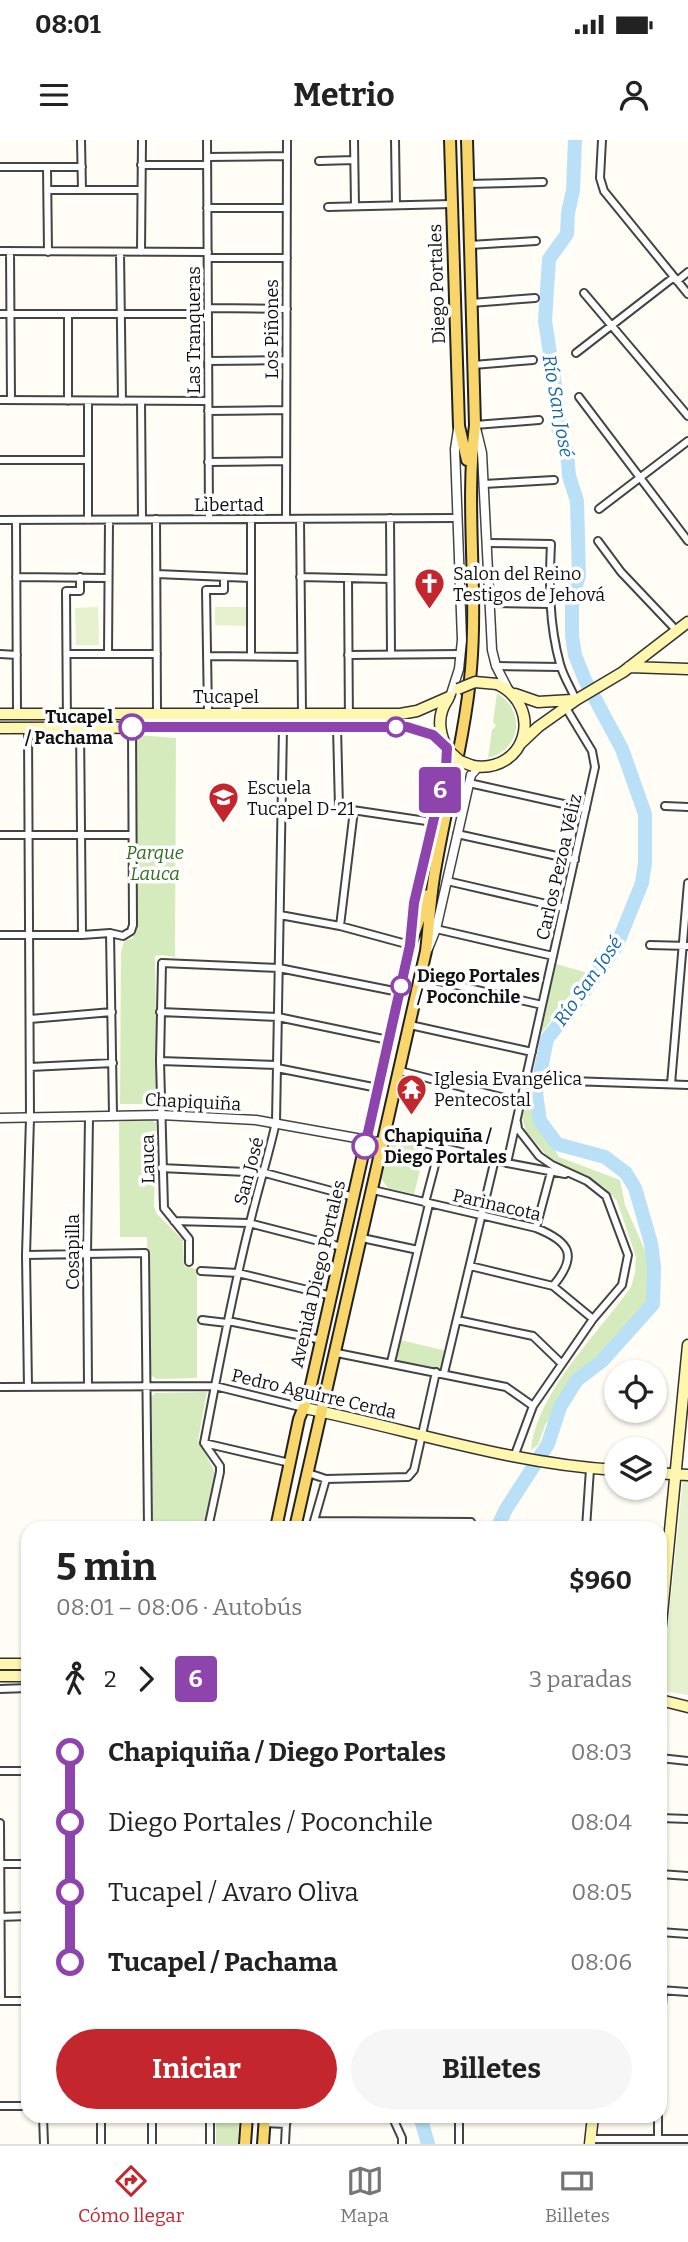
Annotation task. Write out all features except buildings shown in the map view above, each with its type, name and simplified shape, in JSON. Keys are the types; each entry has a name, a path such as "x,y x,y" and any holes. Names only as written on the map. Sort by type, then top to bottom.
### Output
{"main road":[{"name":"Diego Portales","path":"450,140 459,426 470,470"},
{"name":"Diego Portales","path":"426,951 433,878 462,735 471,672 474,614 470,470 475,425 467,140"},
{"path":"453,230 469,229"},
{"path":"579,698 548,703 529,700 497,684 475,682 453,693 440,718 440,731 447,748 460,761 475,766 502,762 511,756 533,730 629,667 688,622"},
{"path":"629,667 688,669"},
{"path":"510,692 519,702 524,714 525,726 520,744"},
{"name":"Tucapel","path":"0,713 405,714 453,693"},
{"name":"Tucapel","path":"0,728 414,728 433,735 447,748"},
{"name":"Diego Portales","path":"410,945 433,878"},
{"name":"Avenida Diego Portales","path":"278,1521 309,1394 410,945"},
{"name":"Avenida Diego Portales","path":"297,1521 324,1412 426,951"},
{"path":"667,1554 688,1345"},
{"name":"Pedro Aguirre Cerda","path":"304,1408 526,1460 604,1470"},
{"path":"667,1474 688,1475"},
{"path":"0,1664 21,1664"},
{"path":"0,1676 21,1676"},
{"path":"667,1702 688,1707"},
{"path":"245,2144 246,2123"},
{"path":"263,2144 265,2123"},
{"path":"591,2141 592,2123"}],"street":[{"path":"81,140 82,190"},
{"path":"141,252 142,140"},
{"name":"Las Tranqueras","path":"207,140 209,519"},
{"name":"Los Piñones","path":"286,519 287,140"},
{"path":"354,140 355,206"},
{"path":"395,140 396,205"},
{"path":"602,140 602,187 688,294"},
{"path":"141,165 287,156"},
{"path":"319,161 354,160"},
{"path":"0,167 82,167"},
{"path":"47,167 48,251"},
{"path":"468,184 543,182"},
{"path":"48,190 141,190"},
{"path":"328,207 452,204"},
{"path":"207,208 287,208"},
{"path":"470,245 536,241"},
{"path":"0,251 141,252 287,258"},
{"path":"10,251 11,400"},
{"path":"120,252 122,401"},
{"path":"576,353 688,272"},
{"path":"584,293 688,416"},
{"path":"471,303 535,298"},
{"path":"0,314 121,314 287,309"},
{"path":"68,314 68,401"},
{"path":"208,360 286,360"},
{"path":"473,365 533,360"},
{"path":"579,397 688,541"},
{"path":"0,400 208,401"},
{"path":"88,401 88,520"},
{"path":"141,401 142,519"},
{"path":"208,411 286,410"},
{"path":"475,425 540,419"},
{"name":"Diego Portales","path":"475,425 481,444 492,650 496,666 510,692"},
{"name":"Diego Portales","path":"453,693 461,654 455,449 459,426"},
{"path":"599,509 688,440"},
{"path":"0,460 88,460"},
{"path":"208,462 286,461"},
{"path":"484,484 554,480"},
{"path":"390,518 391,654"},
{"name":"Libertad","path":"0,520 458,518"},
{"path":"156,519 157,712"},
{"path":"251,519 251,656"},
{"path":"300,519 302,713"},
{"path":"16,520 17,713"},
{"path":"108,520 108,654"},
{"path":"598,541 621,572 677,631"},
{"path":"487,543 551,544 549,604 560,667 579,698"},
{"path":"157,575 250,578"},
{"path":"16,577 108,578"},
{"path":"67,727 66,591 80,591 80,577"},
{"path":"208,713 206,590 223,590 224,577"},
{"path":"300,577 390,579"},
{"path":"348,578 349,727"},
{"path":"489,603 549,604"},
{"path":"0,654 17,655"},
{"path":"66,654 157,654"},
{"path":"348,655 461,654"},
{"path":"207,656 301,657"},
{"path":"496,666 560,667"},
{"name":"Carlos Pezoa Véliz","path":"507,1163 596,761 566,708"},
{"path":"28,727 28,1387"},
{"path":"80,727 82,935"},
{"path":"0,935 110,933 122,936 128,933 133,925 132,727"},
{"name":"San José","path":"204,1443 249,1223 265,1173 276,1122 283,727"},
{"path":"337,727 339,808 433,822"},
{"path":"280,915 340,926 410,945 414,903 446,767 447,748"},
{"path":"426,951 436,929 475,766"},
{"path":"469,783 586,809"},
{"path":"665,806 688,807"},
{"path":"340,926 354,810"},
{"path":"457,834 575,860"},
{"path":"0,835 132,835"},
{"path":"447,881 564,908"},
{"path":"671,1084 685,946 688,883"},
{"path":"436,929 553,956"},
{"path":"110,933 113,1115"},
{"path":"650,945 685,946"},
{"name":"Lauca","path":"189,1262 188,1238 164,1210 160,1061 162,962 279,968"},
{"path":"279,968 399,992"},
{"path":"421,977 542,1005"},
{"path":"30,1019 112,1012"},
{"path":"160,1012 278,1017 388,1040"},
{"path":"410,1025 532,1052"},
{"path":"160,1061 277,1067 378,1088"},
{"path":"30,1067 113,1063"},
{"path":"400,1071 520,1102"},
{"path":"570,1081 688,1084"},
{"name":"Chapiquiña","path":"0,1118 161,1115 276,1122 366,1139 440,1146 507,1163 573,1175"},
{"name":"Cosapilla","path":"88,1386 86,1254 89,1118"},
{"path":"514,1457 533,1406 593,1319 622,1285 628,1255 606,1196 587,1181 540,1156 518,1129 516,1120"},
{"path":"391,1362 440,1146"},
{"path":"444,1373 495,1159"},
{"path":"161,1168 265,1173 354,1197"},
{"path":"536,1228 551,1172"},
{"name":"Parinacota","path":"373,1190 536,1228 556,1238 567,1249 568,1264 553,1286"},
{"path":"174,1221 249,1223 342,1247"},
{"path":"362,1238 418,1250"},
{"path":"26,1255 145,1253 148,1521"},
{"path":"470,1266 553,1286 593,1319"},
{"path":"201,1271 238,1273 331,1296"},
{"path":"202,1320 227,1322 321,1340"},
{"path":"457,1320 533,1336 562,1364"},
{"path":"337,1353 506,1387 533,1406"},
{"path":"307,1473 326,1479 408,1477 412,1474 436,1372"},
{"name":"Pedro Aguirre Cerda","path":"0,1387 215,1387 304,1408"},
{"path":"204,1443 290,1463"},
{"path":"204,1443 220,1472 210,1521"},
{"path":"586,1521 590,1469"},
{"path":"314,1521 326,1479"},
{"path":"0,1690 21,1688"},
{"path":"667,1759 688,1761"},
{"path":"0,1771 21,1770"},
{"path":"667,1818 688,1819"},
{"path":"0,1823 1,2001 21,2000"},
{"path":"0,1864 21,1864"},
{"path":"667,1874 688,1876"},
{"path":"0,1917 21,1916"},
{"path":"667,1932 688,1934"},
{"path":"667,1990 688,1992"},
{"path":"0,2106 21,2106"},
{"path":"43,2123 44,2144"},
{"path":"101,2123 102,2144"},
{"path":"152,2123 152,2144"},
{"path":"210,2123 210,2144"},
{"path":"281,2123 286,2124 285,2144"},
{"path":"395,2123 402,2144"},
{"path":"459,2123 459,2144"},
{"path":"658,2123 658,2139"},
{"path":"591,2141 688,2139"}],"green space":[{"path":"98,607 99,645 76,645 75,608"},
{"path":"215,607 246,607 246,626 215,625"},
{"path":"497,693 512,710 516,729 507,747 488,758 492,730 496,726 493,722"},
{"name":"Parque Lauca","path":"136,735 176,738 175,957 155,956 157,1104 120,1104 121,952 124,941 133,938"},
{"path":"556,964 588,973 584,983 568,997 541,1034"},
{"path":"529,1084 533,1084 533,1106 540,1126 559,1157 620,1180 625,1205 647,1255 651,1299 643,1313 634,1320 611,1350 592,1363 571,1388 545,1425 538,1445 531,1450 544,1407 556,1386 631,1287 636,1257 617,1201 604,1187 565,1169 548,1157 526,1131 522,1118"},
{"path":"150,1119 156,1123 154,1207 157,1214 183,1240 184,1266 197,1269 197,1378 156,1379 150,1374 147,1237 120,1237 119,1122"},
{"path":"393,1140 426,1147 414,1194 388,1188 380,1177 386,1146"},
{"path":"400,1340 447,1351 439,1369 433,1370 395,1360"},
{"path":"207,1392 198,1440 216,1474 205,1521 152,1521 151,1397 155,1393"},
{"path":"683,1478 688,1478 688,1695 667,1692 667,1636"},
{"path":"216,2123 239,2123 238,2144 216,2144"}],"waterway":[{"name":"Río San José","path":"500,1521 548,1444 560,1407 577,1380 602,1361 653,1304 654,1267 651,1243 635,1188 626,1173 605,1157 557,1144 540,1121 536,1094 547,1039 617,945 642,883 645,863 645,814 622,749 585,680 575,655 572,636 572,597 579,576 577,501 569,476 567,452 558,428 558,405 545,321 549,259 567,234 573,190 575,140"},
{"name":"Río San José","path":"422,2123 428,2144"}],"bus line":[{"name":"6","path":"132,727 407,727 421,729 433,735 447,748 446,767 414,903 410,945 365,1146"}],"place":[{"name":"Salon del Reino Testigos de Jehová","path":"430,611"},
{"name":"Tucapel / Pachama","path":"132,727"},
{"name":"Escuela Tucapel D-21","path":"224,825"},
{"name":"Diego Portales / Poconchile","path":"401,986"},
{"name":"Iglesia Evangélica Pentecostal","path":"411,1116"},
{"name":"Chapiquiña / Diego Portales","path":"365,1146"}]}
